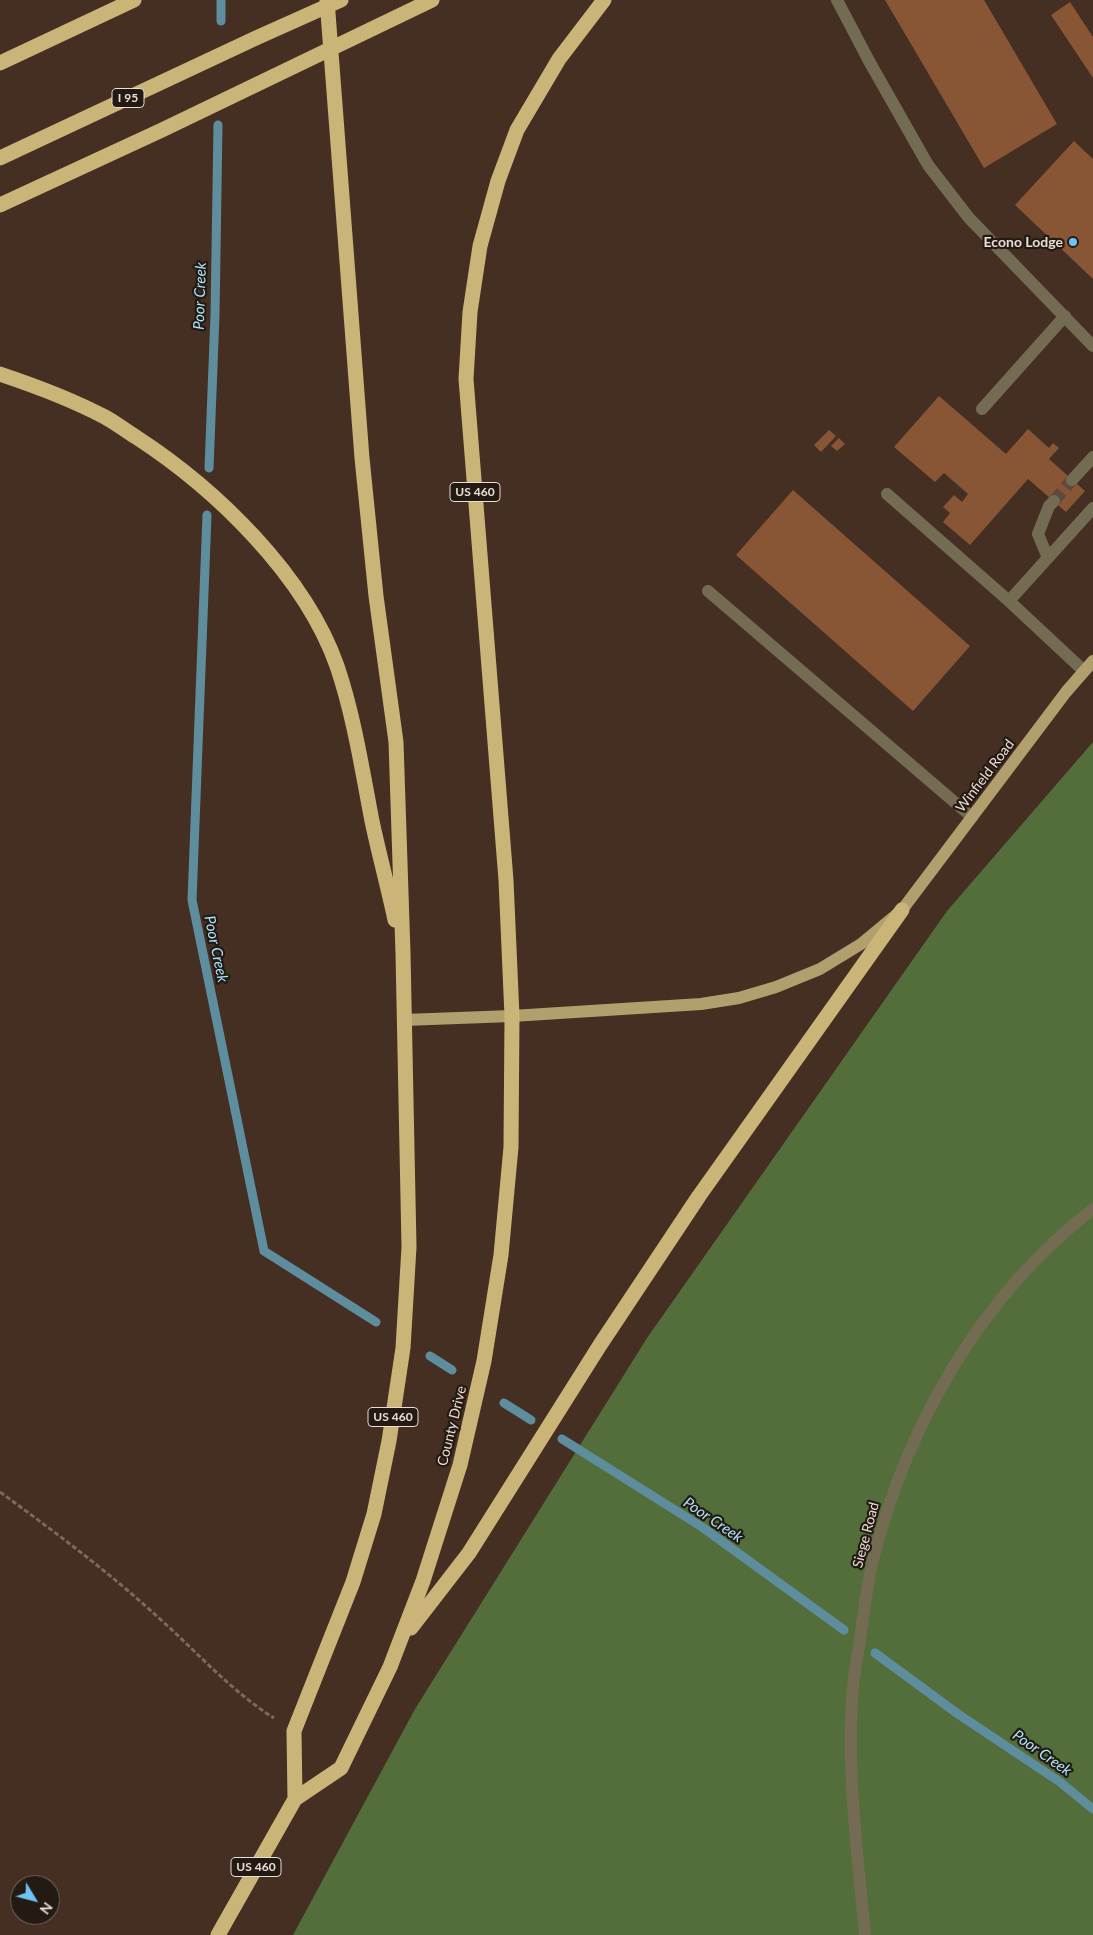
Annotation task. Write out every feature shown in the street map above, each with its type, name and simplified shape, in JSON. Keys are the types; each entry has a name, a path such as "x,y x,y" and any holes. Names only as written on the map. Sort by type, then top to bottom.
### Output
{"highway":[{"path":"0,63 134,0"},
{"name":"US 460","path":"295,1799 294,1731 353,1582 374,1514 389,1442 403,1348 409,1247 403,953 396,742 376,596 362,458 327,0"},
{"name":"I 95","path":"0,158 341,0"},
{"path":"0,205 432,0"},
{"name":"US 460","path":"512,1016 506,880 466,379 470,312 480,246 498,181 517,130 559,59 604,0"},
{"path":"0,374 49,390 106,418 164,455 217,499 257,540 302,597 322,631 337,667 357,741 372,823 403,953"},
{"path":"400,1640 469,1553 600,1345 699,1196 902,910"},
{"name":"County Drive","path":"218,1935 295,1799 341,1768 390,1667 423,1581 460,1465 484,1361 501,1255 511,1147 512,1016"}],"main road":[{"name":"Winfield Road","path":"404,1020 512,1016 701,1004 739,998 776,988 820,969 861,944 902,910 1066,692 1089,666"}],"street":[{"path":"838,0 869,61 928,165 969,218 1093,346"},
{"path":"982,409 1065,316"},
{"path":"1072,480 1093,457"},
{"path":"887,494 1009,601 1089,666"},
{"path":"1048,558 1038,534 1049,506 1054,501"},
{"path":"1009,601 1093,508"},
{"path":"708,591 972,817"},
{"name":"Siege Road","path":"864,1935 851,1769 852,1698 874,1557 894,1488 917,1432 952,1369 980,1325 1022,1273 1093,1209"}],"path":[{"path":"0,1492 68,1542 159,1618 254,1706 294,1731"}],"green space":[{"path":"1093,742 1093,1935 293,1935 415,1709 647,1338 947,911"}],"building":[{"path":"885,0 984,0 1057,124 984,168"},
{"path":"1070,2 1093,37 1093,78 1051,15"},
{"name":"Econo Lodge","path":"1074,141 1093,159 1093,279 1015,205"},
{"path":"939,396 1006,454 1028,429 1049,448 1053,443 1059,448 1049,459 1085,491 1066,512 1028,479 970,545 943,522 950,513 943,507 954,495 962,502 968,494 944,473 935,482 894,447"},
{"path":"829,430 836,436 821,452 814,445"},
{"path":"839,438 845,444 837,451 831,446"},
{"path":"793,490 970,646 913,711 736,555"}],"waterway":[{"name":"Poor Creek","path":"221,0 221,21"},
{"name":"Poor Creek","path":"209,468 215,315 218,125"},
{"name":"Poor Creek","path":"207,515 192,900 264,1251 376,1322"},
{"name":"Poor Creek","path":"430,1356 452,1370"},
{"name":"Poor Creek","path":"504,1403 531,1420"},
{"name":"Poor Creek","path":"562,1439 702,1527 844,1630"},
{"name":"Poor Creek","path":"875,1653 958,1714 1060,1782 1093,1809"}],"tunnel":[{"path":"1054,501 1072,480"}],"place":[{"name":"Econo Lodge","path":"1073,242"}]}
